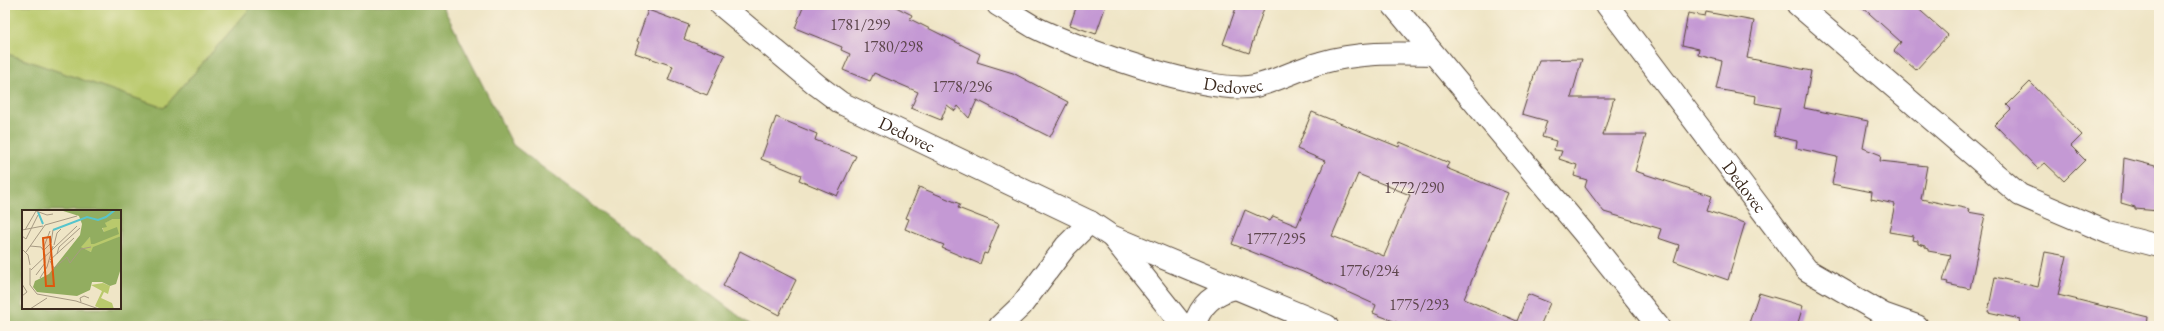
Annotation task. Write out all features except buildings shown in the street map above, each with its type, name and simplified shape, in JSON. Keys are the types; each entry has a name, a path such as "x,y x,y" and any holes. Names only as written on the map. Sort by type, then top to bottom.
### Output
{"street":[{"name":"Dedovec","path":"721,5 817,85 841,103 1090,222 1111,236 1327,326"},
{"name":"Dedovec","path":"998,5 1035,27 1105,55 1196,82 1226,88 1254,86 1322,62 1372,52 1432,54"},
{"path":"1393,5 1432,54 1583,232 1658,326"},
{"name":"Dedovec","path":"1607,5 1807,270 1883,314 1917,326"},
{"path":"1798,5 2020,195 2109,233 2159,246"},
{"path":"1000,326 1021,306 1066,246 1090,222"},
{"name":"Dedovec","path":"1111,236 1182,326"},
{"path":"1194,326 1206,303 1219,293 1235,288"}],"green space":[{"path":"5,5 253,5 164,108 5,53"},
{"path":"253,5 442,5 513,145 752,326 5,326 5,53 164,108"}]}
